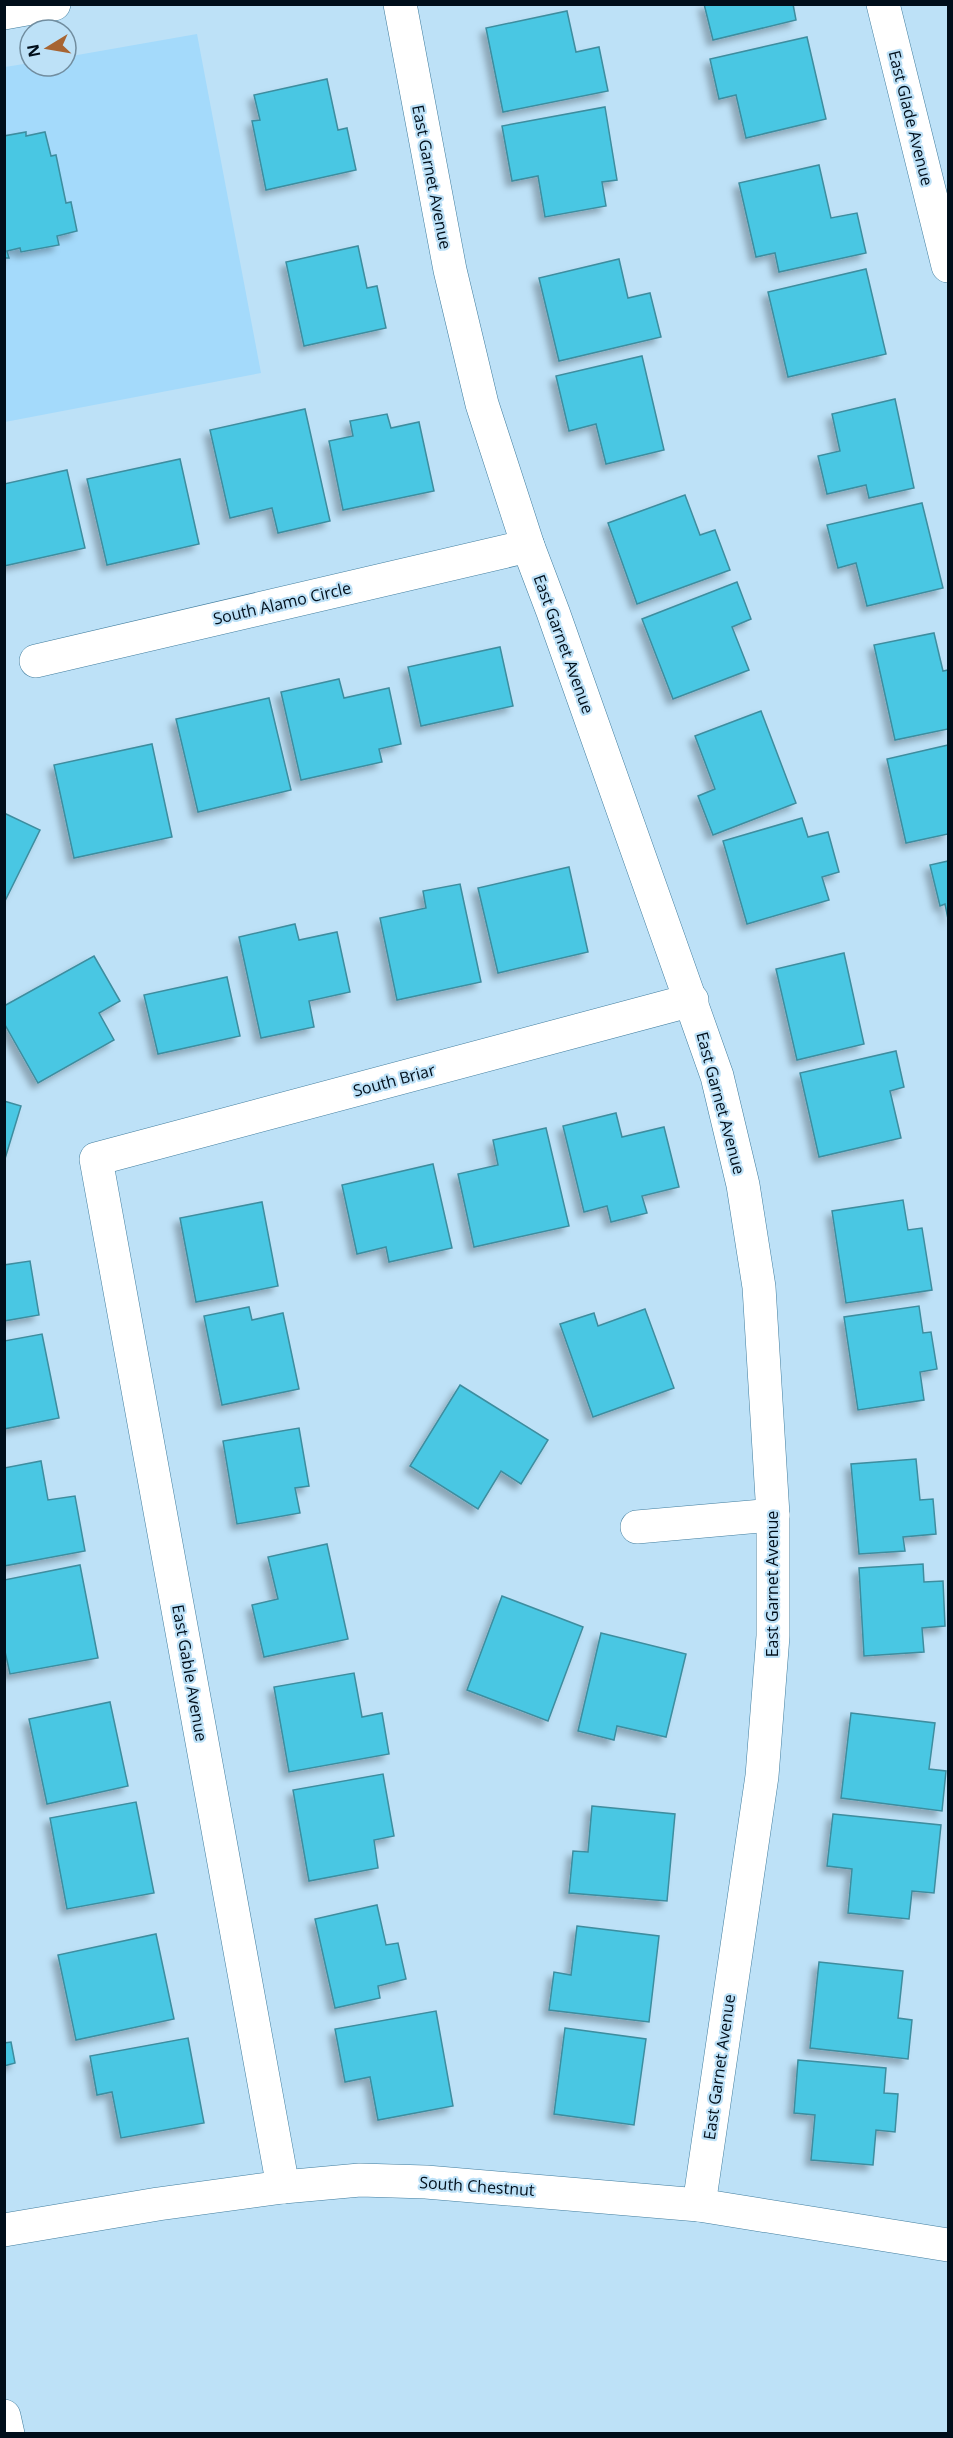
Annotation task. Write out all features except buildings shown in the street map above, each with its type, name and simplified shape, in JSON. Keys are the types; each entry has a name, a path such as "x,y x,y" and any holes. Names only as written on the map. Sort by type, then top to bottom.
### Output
{"street":[{"path":"4,13 54,4"},
{"name":"East Garnet Avenue","path":"400,4 455,292 482,404 528,546 692,1000 717,1076 743,1185 759,1287 773,1515 773,1636 762,1776 699,2205"},
{"name":"East Glade Avenue","path":"882,4 948,266"},
{"name":"South Alamo Circle","path":"36,661 528,546"},
{"name":"South Briar","path":"96,1159 692,1000"},
{"name":"East Gable Avenue","path":"96,1159 283,2187"},
{"path":"637,1527 773,1515"},
{"name":"South Chestnut","path":"4,2229 283,2187 360,2180 426,2181 699,2205 948,2245"},
{"path":"4,2416 8,2433"}],"shaded area":[{"path":"197,34 261,373 5,422 5,67 18,65 18,78 78,78 78,55"}]}
